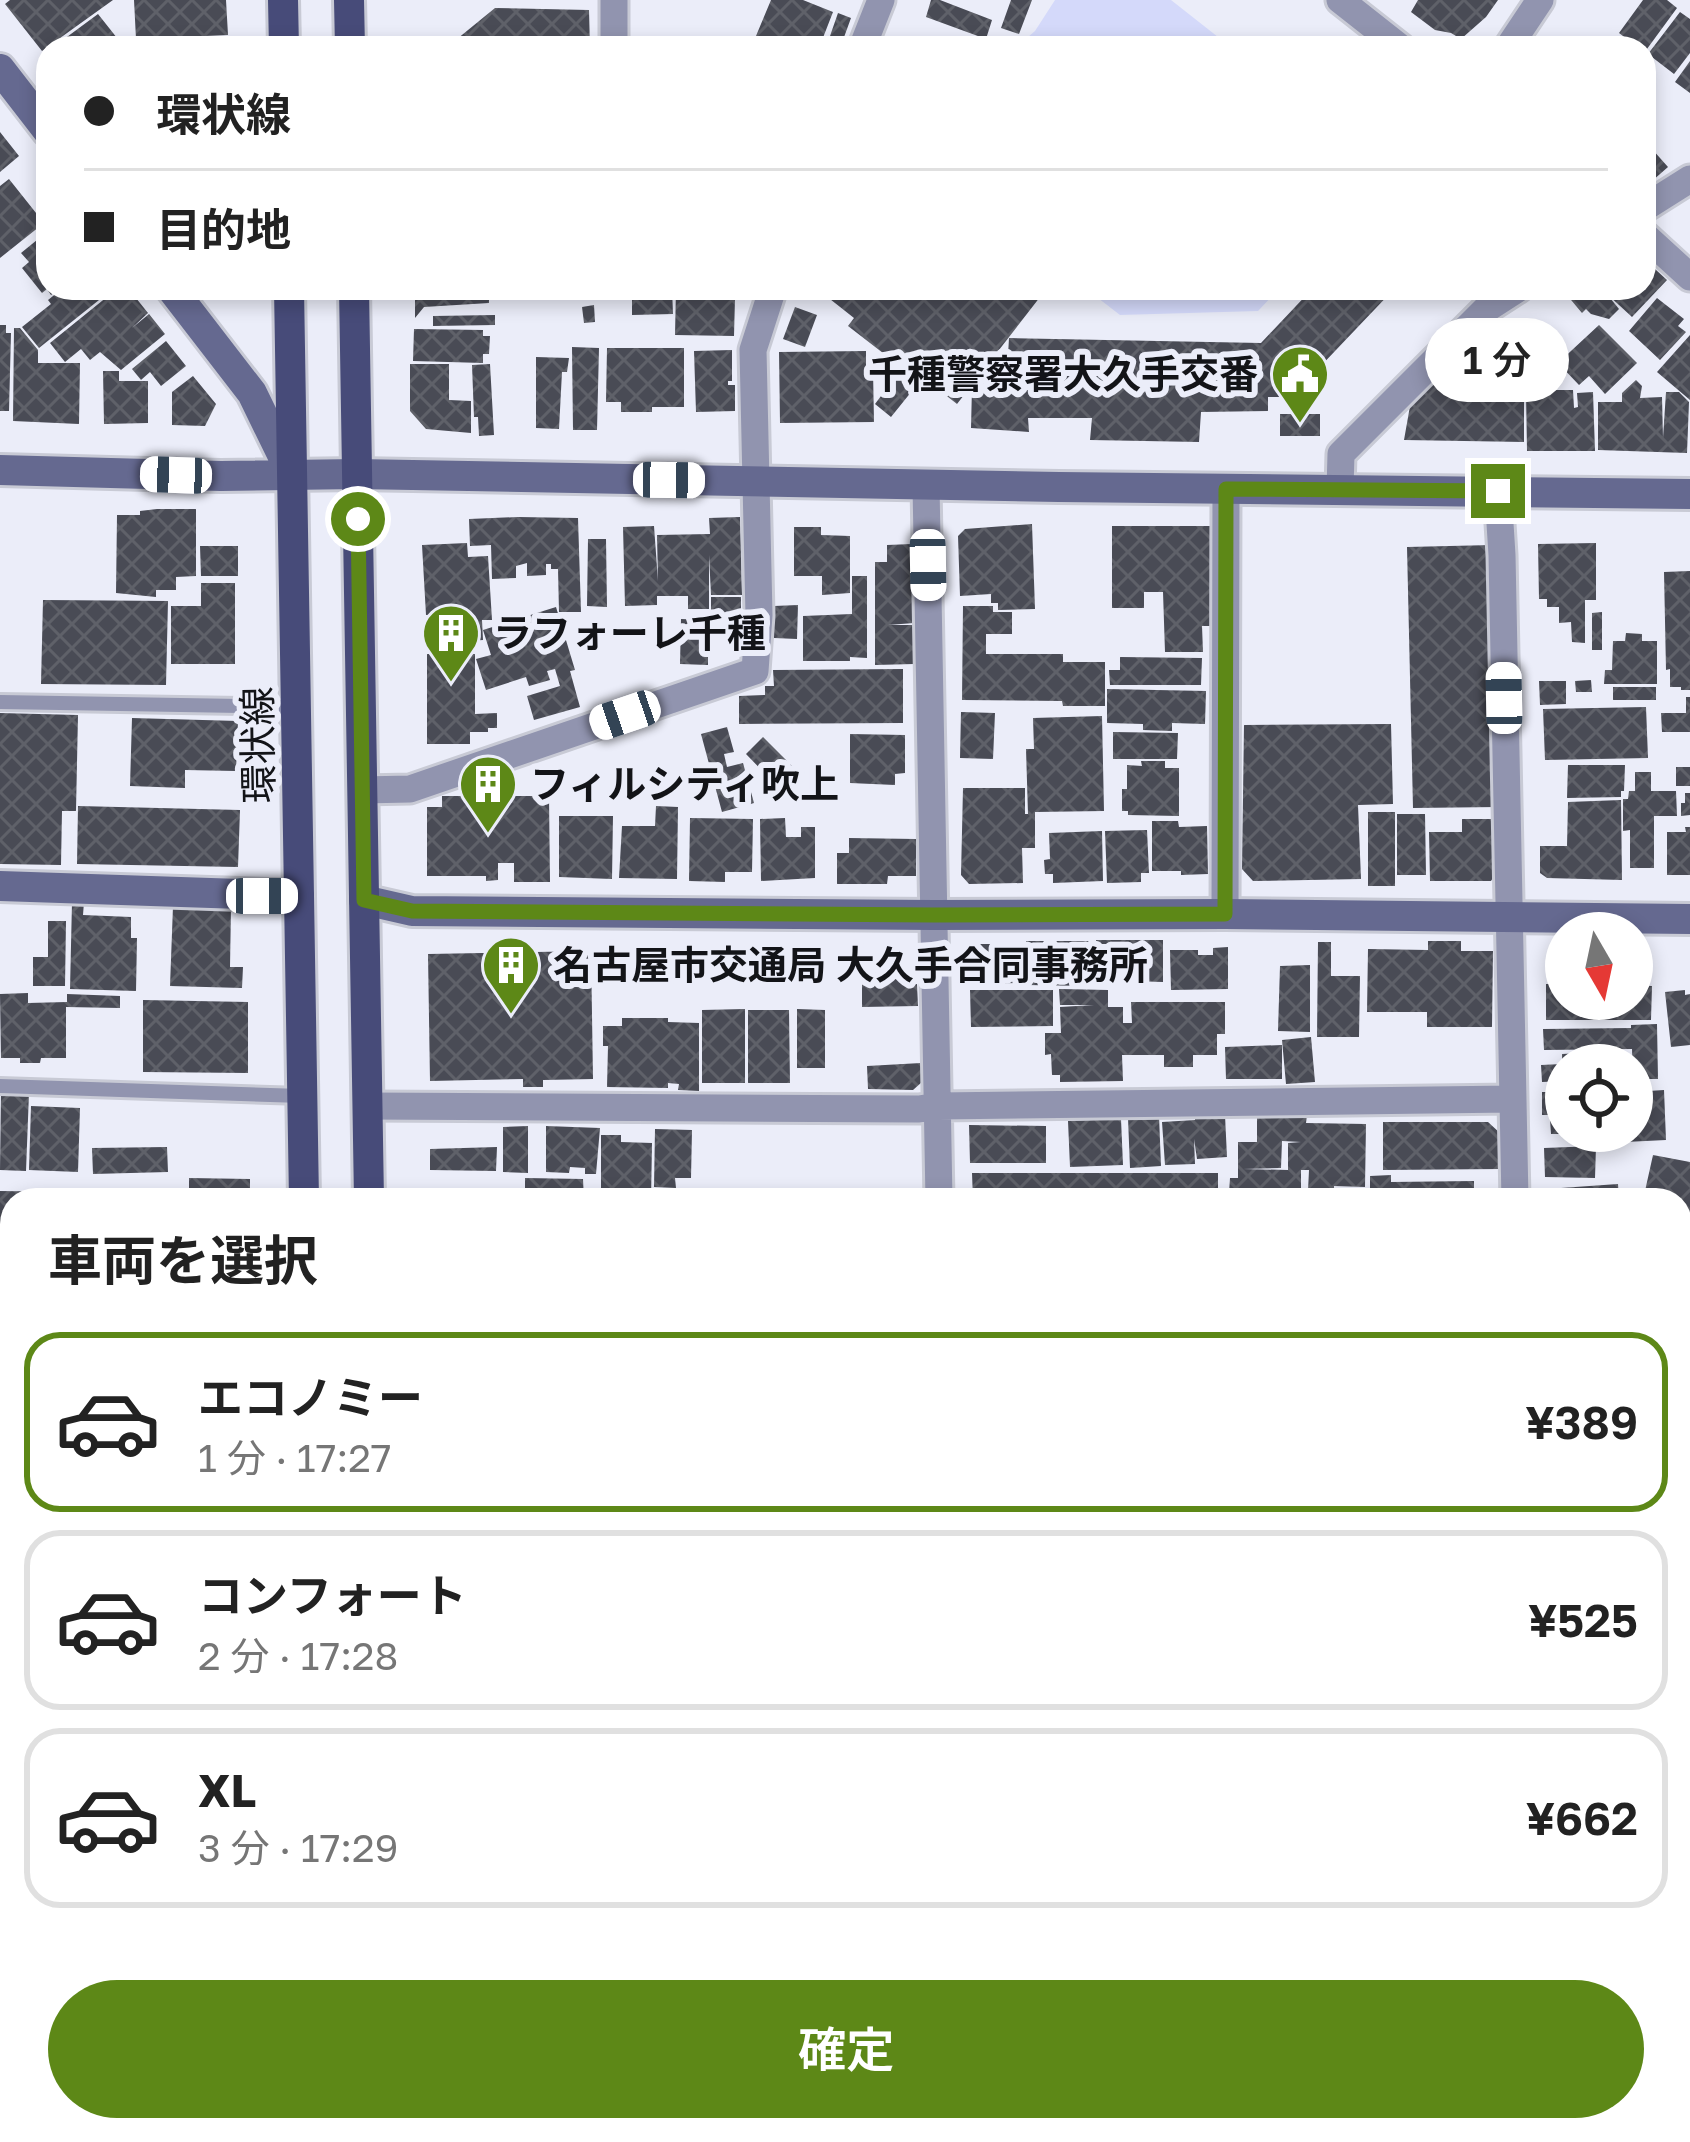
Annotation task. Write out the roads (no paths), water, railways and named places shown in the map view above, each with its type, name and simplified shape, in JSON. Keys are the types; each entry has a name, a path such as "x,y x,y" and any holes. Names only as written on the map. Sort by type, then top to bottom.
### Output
{"main road":[{"path":"283,0 284,36"},
{"path":"349,0 350,36"},
{"name":"環状線","path":"289,300 304,1188"},
{"path":"354,300 369,1188"}],"street":[{"path":"614,0 614,36"},
{"path":"867,36 881,0"},
{"path":"1340,0 1386,36"},
{"path":"1516,36 1540,0"},
{"path":"0,69 36,116"},
{"path":"1656,200 1690,179"},
{"path":"1656,247 1690,277"},
{"path":"180,300 252,393 292,475"},
{"path":"362,790 410,789 754,671 759,615 753,350 769,300"},
{"path":"1340,489 1341,454 1484,310 1500,300"},
{"path":"0,470 1690,494"},
{"path":"926,484 939,1188"},
{"path":"1225,914 1226,489"},
{"path":"1498,491 1515,1188"},
{"path":"0,886 299,896"},
{"path":"364,900 412,911 1690,920"},
{"path":"367,1106 896,1109 1512,1100"}],"lane":[{"path":"0,702 296,707"},
{"path":"0,1086 302,1096"}],"place":[{"name":"千種警察署大久手交番","path":"1300,425"},
{"name":"ラフォーレ千種","path":"451,684"},
{"name":"フィルシティ吹上","path":"488,835"},
{"name":"名古屋市交通局 大久手合同事務所","path":"511,1016"}]}
